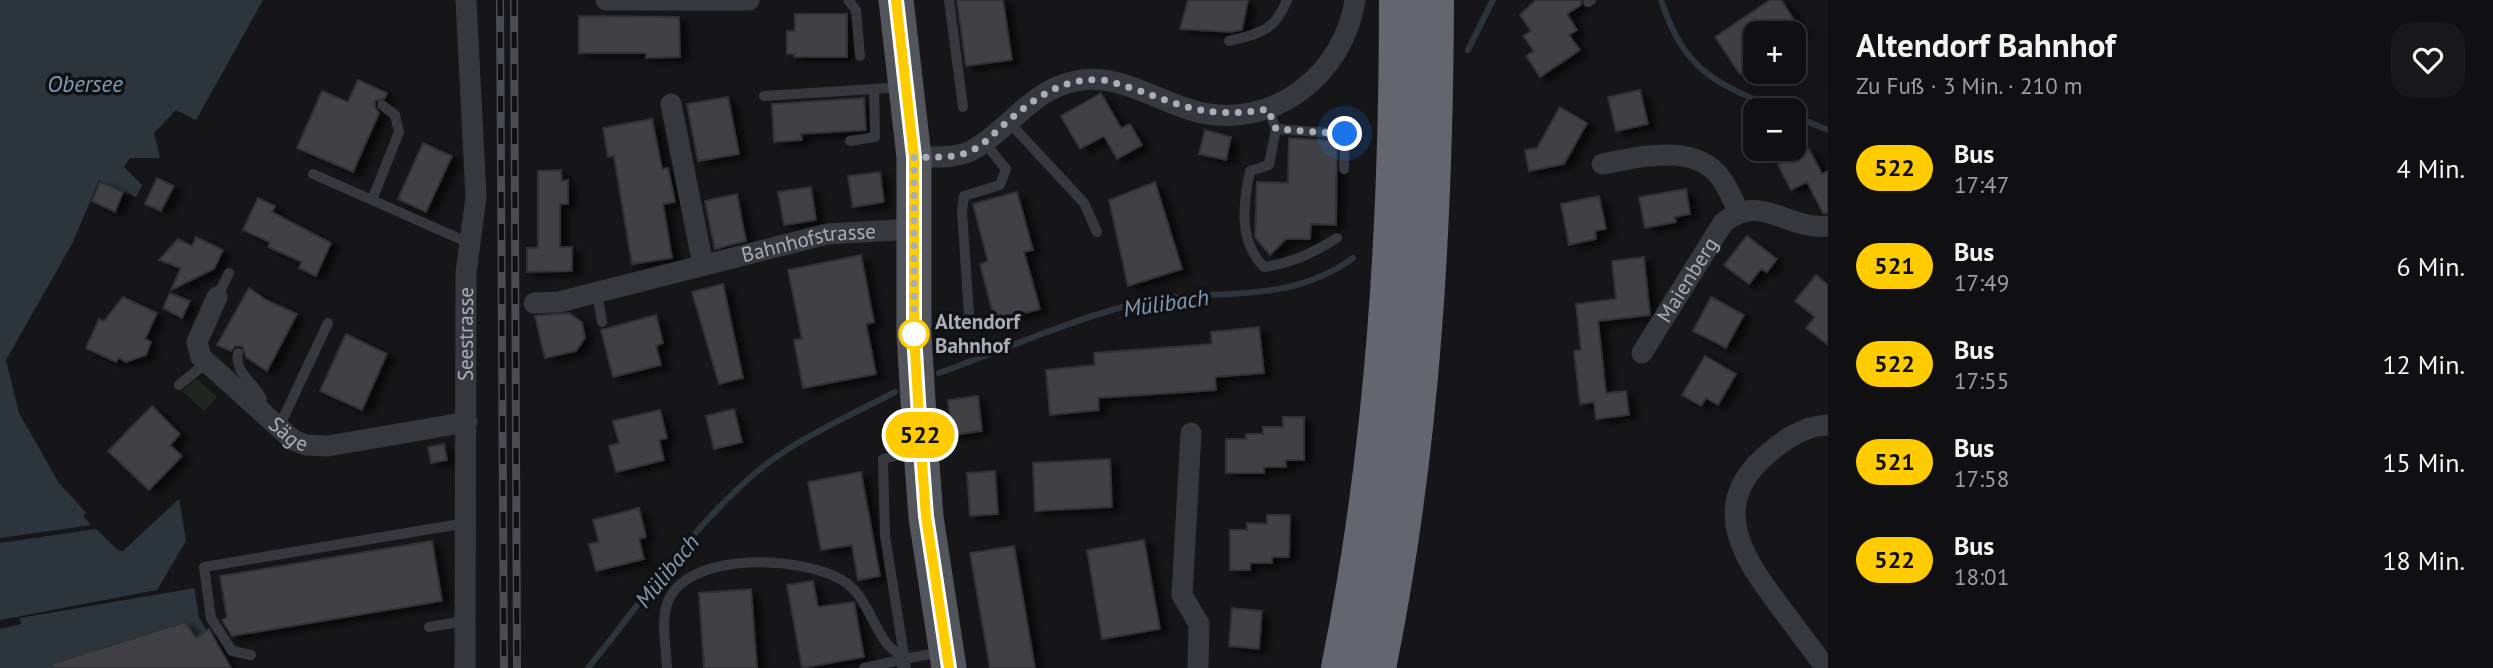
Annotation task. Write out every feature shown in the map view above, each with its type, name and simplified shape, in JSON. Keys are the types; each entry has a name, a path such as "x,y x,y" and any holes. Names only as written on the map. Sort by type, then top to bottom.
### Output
{"highway":[{"path":"1340,668 1365,530 1384,375 1394,208 1398,0"},
{"path":"1377,668 1403,524 1421,375 1430,237 1435,0"}],"main road":[{"path":"896,0 890,88 914,157 914,334 921,450 926,516 948,660"}],"street":[{"name":"Seestrasse","path":"465,668 466,273 476,197 466,0"},
{"path":"606,0 749,0"},
{"path":"914,157 954,156 976,149 1046,92 1059,85 1091,78 1123,85 1199,112 1272,119 1335,57 1349,27 1355,0"},
{"path":"671,104 703,265"},
{"path":"1602,164 1658,154 1700,160 1723,180 1738,210 1755,209 1813,228 1828,226"},
{"name":"Maienberg","path":"1642,353 1723,223 1738,210"},
{"name":"Bahnhofstrasse","path":"534,303 559,302 827,234 915,229"},
{"path":"206,363 197,342 217,297"},
{"name":"Säge","path":"206,363 293,440 306,445 328,446 467,422"},
{"path":"1826,668 1749,565 1738,544 1735,522 1740,492 1756,465 1779,444 1807,428 1828,425"},
{"path":"1191,433 1182,595 1199,624 1198,668"}],"lane":[{"path":"848,0 856,9 860,56"},
{"path":"948,0 963,107"},
{"path":"1229,41 1260,33 1275,24 1287,0"},
{"path":"764,96 890,88 875,137 850,141"},
{"path":"372,200 399,132 395,115 382,106"},
{"path":"1337,238 1302,259 1264,267 1255,259 1242,210 1250,171 1269,165 1272,119 1345,134 1344,169"},
{"path":"1008,121 1084,202 1097,233"},
{"path":"969,314 962,211 964,196 1000,185 1006,170 984,142"},
{"path":"313,174 469,243"},
{"path":"217,297 229,273"},
{"path":"597,293 603,323"},
{"path":"279,427 328,323"},
{"path":"238,353 236,363 241,373 257,388 262,399 258,409"},
{"path":"179,384 206,363"},
{"path":"904,665 885,536 883,459 921,450"},
{"path":"251,655 232,651 211,618 204,567 466,523"},
{"path":"667,668 664,623 669,599 683,582 740,562 767,561 814,567 845,581 865,604 886,643 904,665"},
{"path":"429,627 465,621"},
{"path":"864,668 948,660"}],"shaded area":[{"path":"197,379 217,397 204,411 182,391"}],"water":[{"name":"Obersee","path":"0,0 263,0 196,120 176,110 154,133 160,158 130,158 124,167 142,185 136,197 99,180 73,242 6,360 19,413 59,483 122,552 179,499 187,546 171,570 174,588 194,586 199,618 231,668 0,668"}],"pier":[{"path":"87,512 123,548 119,551 96,529 0,543 0,538 91,525 83,516"},
{"path":"186,541 187,546 171,570 174,588 195,588 20,618 21,624 0,629 0,620 157,590"}],"building":[{"path":"957,0 1003,0 1012,60 966,66"},
{"path":"1188,0 1248,0 1242,30 1231,32 1180,29"},
{"path":"1536,0 1581,0 1581,5 1567,14 1577,30 1569,35 1580,50 1540,77 1526,56 1534,51 1523,36 1531,31 1520,15"},
{"path":"1770,0 1781,0 1795,21 1743,21 1743,72 1740,74 1715,37"},
{"path":"795,14 847,14 847,57 794,57 795,54 787,54 787,31 795,31"},
{"path":"579,16 679,17 680,57 646,58 646,53 579,53"},
{"path":"358,80 387,93 385,98 375,101 379,113 353,172 297,148 322,91 348,102"},
{"path":"1640,90 1648,124 1616,131 1608,97"},
{"path":"1101,93 1121,128 1130,124 1142,145 1117,159 1104,136 1080,149 1061,116"},
{"path":"728,97 739,154 698,161 687,104"},
{"path":"864,98 866,130 801,134 802,140 774,142 772,104"},
{"path":"1560,107 1587,123 1564,164 1529,171 1525,150 1537,148"},
{"path":"652,119 662,169 668,168 675,202 663,204 672,258 632,264 614,156 608,157 603,128"},
{"path":"1205,130 1231,137 1226,160 1199,154"},
{"path":"1289,138 1337,141 1336,225 1311,224 1310,239 1286,239 1270,255 1255,237 1257,182 1288,183"},
{"path":"423,143 452,156 426,212 398,199"},
{"path":"1809,149 1822,174 1828,171 1828,213 1823,213 1807,182 1791,190 1778,165 1786,161 1806,161 1806,151"},
{"path":"561,170 562,181 568,180 568,204 560,204 560,247 572,247 572,271 527,272 527,248 538,248 538,171"},
{"path":"880,172 884,202 853,207 848,176"},
{"path":"157,178 174,186 161,211 145,204"},
{"path":"100,182 123,192 115,212 92,201"},
{"path":"1155,182 1182,269 1128,286 1109,200"},
{"path":"811,187 816,220 784,225 778,192"},
{"path":"1686,189 1690,214 1675,217 1676,222 1645,228 1639,197"},
{"path":"1017,192 1033,250 1024,252 1040,309 995,321 980,264 988,261 973,204"},
{"path":"737,194 746,241 715,249 705,201"},
{"path":"1599,196 1606,229 1595,231 1596,239 1569,245 1561,204"},
{"path":"258,198 275,206 272,212 331,243 316,276 299,268 302,262 268,247 270,242 243,230"},
{"path":"1747,236 1777,259 1767,272 1761,269 1749,284 1724,265"},
{"path":"196,237 223,250 214,269 171,290 181,268 159,260 178,239 192,246"},
{"path":"861,255 874,322 866,324 876,374 803,388 794,340 802,339 788,270"},
{"path":"1644,257 1650,315 1598,321 1606,393 1626,391 1629,415 1596,419 1594,402 1580,404 1574,351 1581,350 1576,304 1616,299 1612,261"},
{"path":"1816,275 1828,285 1828,345 1806,328 1815,317 1795,301"},
{"path":"723,284 743,378 719,384 692,292"},
{"path":"249,288 266,300 297,314 267,371 246,357 242,346 235,346 231,351 217,345"},
{"path":"170,293 190,301 182,318 163,308"},
{"path":"123,297 157,313 145,339 151,342 146,355 126,362 119,358 116,362 86,348 99,319 104,321"},
{"path":"1711,297 1744,315 1726,348 1693,331"},
{"path":"569,313 582,322 585,338 576,351 545,358 535,316"},
{"path":"656,315 663,343 656,346 661,365 613,377 601,330"},
{"path":"1259,327 1264,373 1215,377 1216,390 1098,398 1099,410 1050,415 1046,370 1095,365 1094,353 1212,344 1211,332"},
{"path":"346,334 387,354 362,410 320,391"},
{"path":"1705,356 1736,374 1718,405 1706,398 1701,406 1682,395"},
{"path":"978,396 982,431 952,435 948,400"},
{"path":"152,406 180,434 170,445 182,456 149,490 108,451"},
{"path":"734,409 742,442 714,449 706,416"},
{"path":"660,410 667,438 659,440 664,460 616,472 609,446 619,443 613,421"},
{"path":"1283,417 1304,417 1304,460 1286,460 1286,467 1264,467 1264,473 1226,473 1226,439 1246,439 1246,434 1263,434 1263,427 1283,427"},
{"path":"444,444 447,460 431,463 428,447"},
{"path":"1110,459 1112,507 1035,511 1033,463"},
{"path":"995,471 998,514 970,516 967,473"},
{"path":"861,472 880,576 858,580 852,545 821,550 808,482"},
{"path":"639,508 646,537 639,539 644,559 596,571 589,544 599,542 593,520"},
{"path":"1267,515 1290,515 1289,557 1272,557 1272,563 1250,563 1250,570 1230,570 1230,530 1247,530 1247,523 1267,524"},
{"path":"1144,540 1160,629 1102,639 1087,550"},
{"path":"432,541 442,601 232,636 222,620 227,617 220,576"},
{"path":"1014,546 1035,668 990,668 970,553"},
{"path":"813,581 818,607 854,602 864,657 802,668 787,585"},
{"path":"751,589 757,668 704,668 699,593"},
{"path":"1232,608 1262,611 1259,649 1229,646"},
{"path":"185,622 196,638 209,629 231,668 52,668 52,664"}],"waterway":[{"path":"1468,50 1493,0"},
{"path":"1661,0 1670,24 1692,59 1720,82 1751,98"},
{"path":"1806,121 1828,130"},
{"name":"Mülibach","path":"939,373 1055,329 1126,306 1156,300 1271,290 1326,274 1353,258"},
{"name":"Mülibach","path":"588,668 671,562 739,487 795,445 895,392"}],"railway":[{"path":"500,0 504,668"},
{"path":"514,0 517,668"}],"bus line":[{"name":"522","path":"896,0 914,157 914,334 926,516 949,668"}],"place":[{"name":"Altendorf Bahnhof","path":"914,334"}],"route":[{"path":"914,334 914,157 954,156 976,149 1034,99 1059,85 1091,78 1104,80 1199,112 1235,115 1268,109 1276,129 1345,134"}]}
